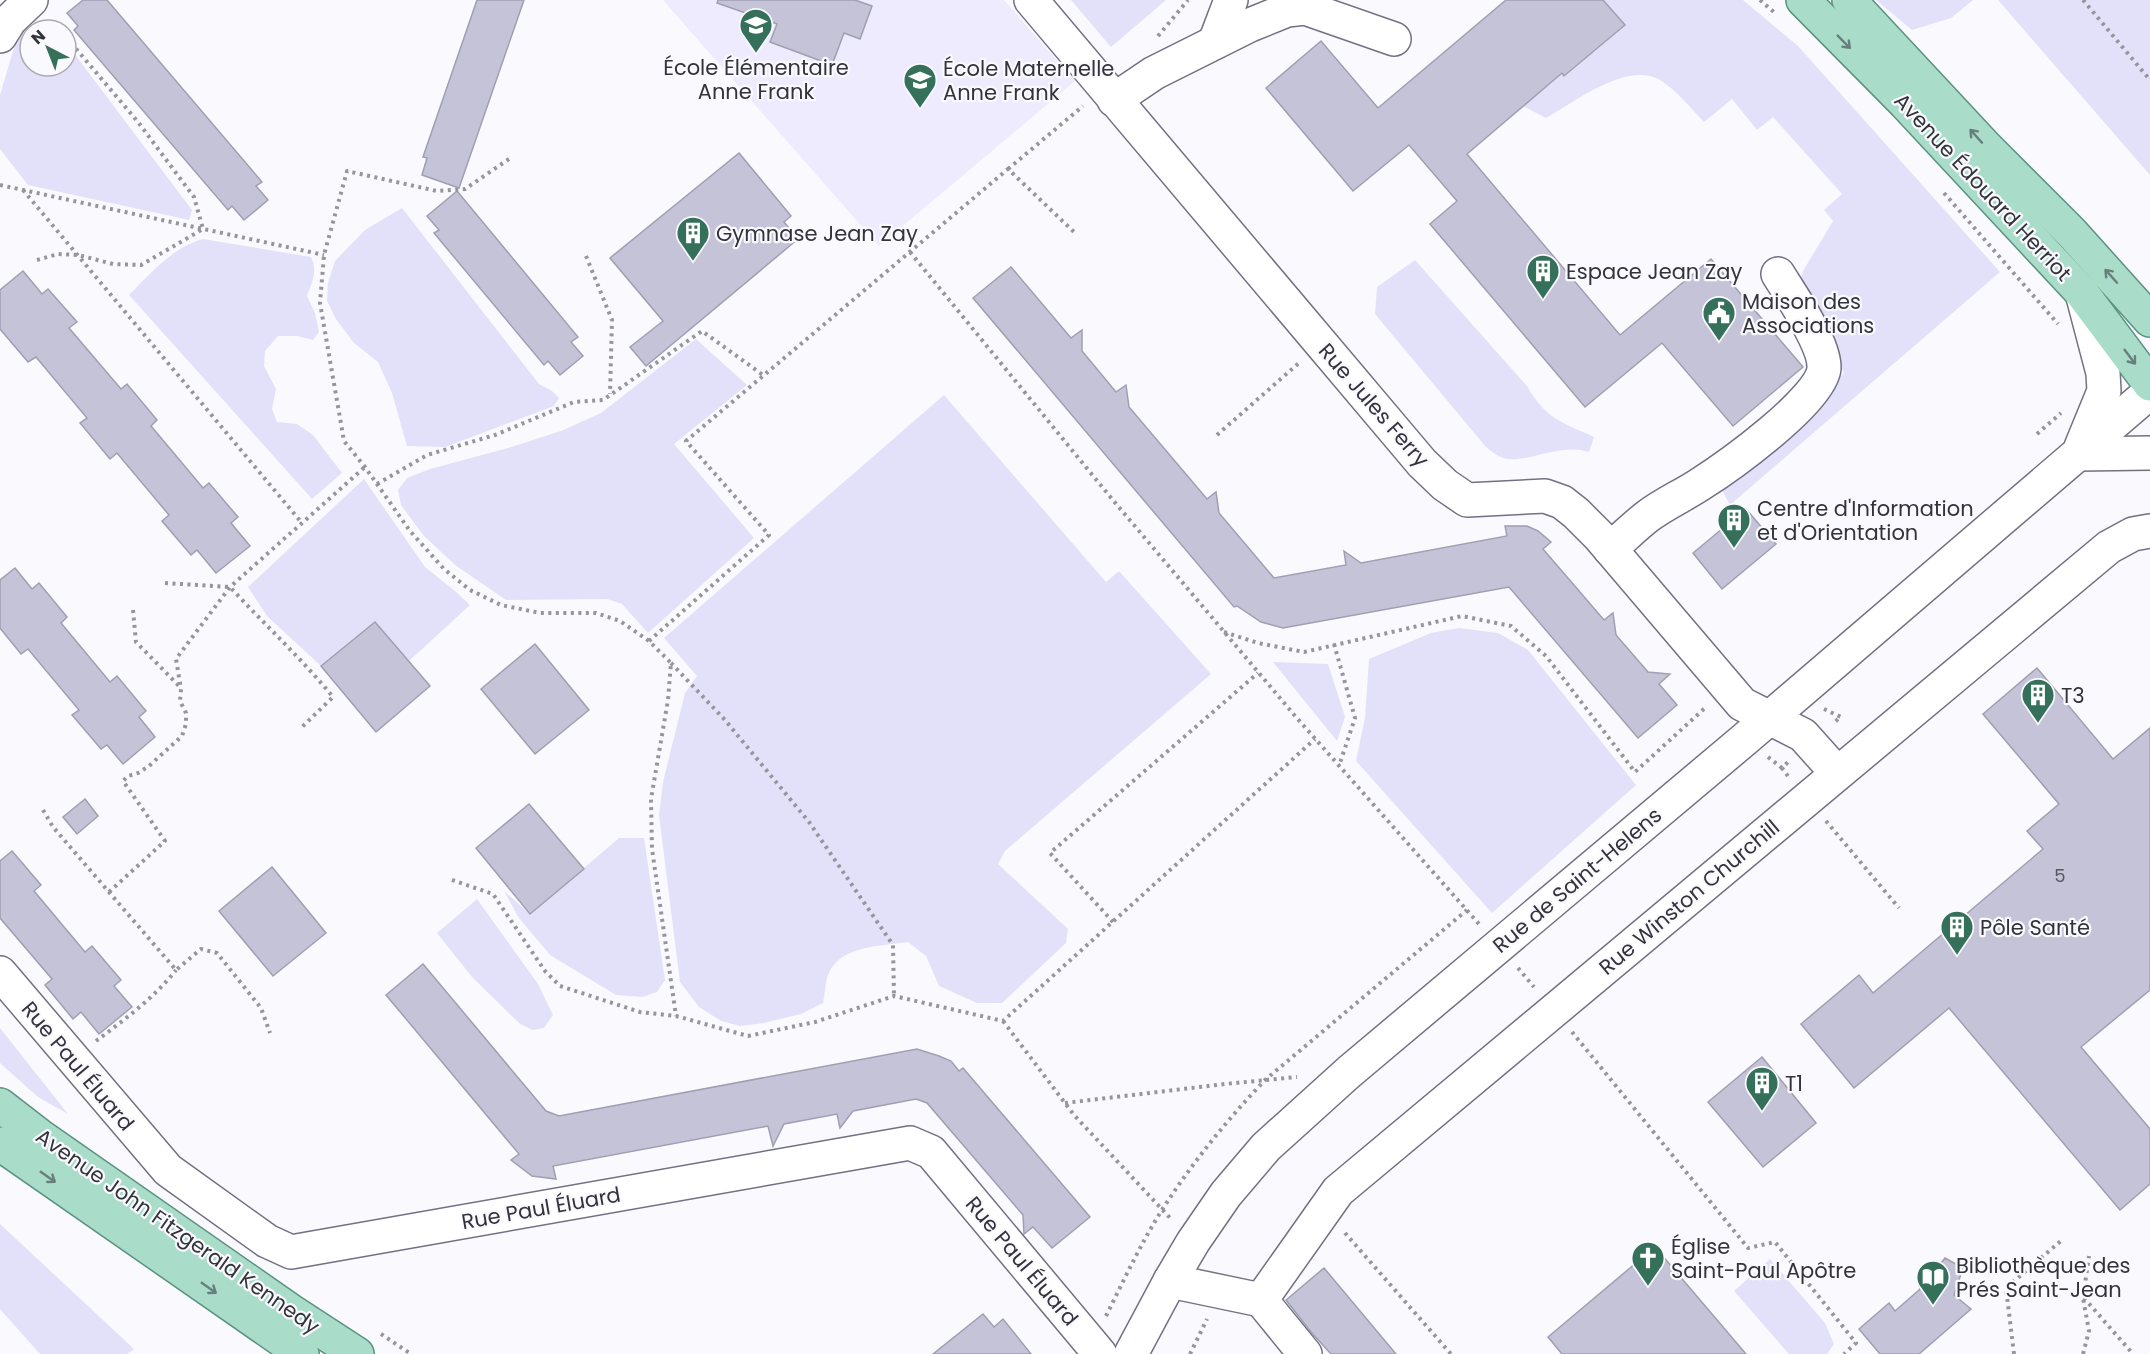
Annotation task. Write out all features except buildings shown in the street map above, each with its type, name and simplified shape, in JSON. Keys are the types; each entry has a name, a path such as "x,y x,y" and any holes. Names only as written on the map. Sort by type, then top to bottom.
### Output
{"main road":[{"name":"Avenue Édouard Herriot","path":"1849,0 1987,148 2072,233 2150,320"},
{"name":"Avenue Édouard Herriot","path":"1792,10 1905,103 2082,293 2150,384"},
{"name":"Avenue John Fitzgerald Kennedy","path":"0,1105 40,1136 291,1311 357,1354"},
{"name":"Avenue John Fitzgerald Kennedy","path":"0,1144 302,1354"}],"street":[{"path":"0,36 10,20 31,0"},
{"name":"Rue Jules Ferry","path":"1031,0 1422,463 1467,500 1545,496 1562,502 1576,513 1610,549 1742,704 1803,735 1837,773"},
{"path":"1215,42 1231,0"},
{"path":"1109,94 1250,25 1303,4 1394,39"},
{"path":"1610,549 1648,516 1699,485 1745,452 1782,422 1815,389 1824,369 1819,348 1800,308 1778,274"},
{"name":"Rue de Saint-Helens","path":"2078,454 2104,391 2103,373 2082,293"},
{"name":"Rue de Saint-Helens","path":"1131,1354 1193,1242 1226,1194 1266,1147 1349,1072 1795,696 2150,392"},
{"path":"2078,454 2150,453"},
{"name":"Rue Winston Churchill","path":"1261,1300 1338,1191 1346,1184 2109,548 2133,534 2150,531"},
{"name":"Rue Paul Éluard","path":"0,973 168,1170 267,1241 291,1252 910,1143 931,1152 1100,1354"},
{"path":"1170,1281 1261,1300 1305,1354"}],"path":[{"path":"1153,43 1188,0"},
{"path":"1760,0 1792,10"},
{"path":"2083,0 2150,80"},
{"path":"78,51 138,122 194,197 203,229"},
{"path":"649,641 769,535 686,441 1008,169 1109,94"},
{"path":"508,159 465,189 456,190 437,191 346,171 324,255 320,303 344,441 410,531 444,569 470,590 501,605 540,613 596,613 620,621 649,641 671,663 725,720 809,822 893,945 894,996"},
{"path":"1008,169 1074,232"},
{"path":"0,184 324,255"},
{"path":"1937,184 2062,329"},
{"path":"23,190 302,523"},
{"path":"37,260 58,254 78,255 113,264 141,265 203,229"},
{"path":"910,252 1258,673 1555,1010 1748,1248 1775,1242 1856,1343 1844,1354"},
{"path":"586,256 612,320 610,394"},
{"path":"377,484 427,455 495,435 574,402 603,400 702,331 764,375"},
{"path":"1217,435 1321,344"},
{"path":"2037,434 2067,408"},
{"path":"109,892 165,841 123,781 128,776 149,766 182,736 186,724 186,713 180,701 181,689 176,659 230,587 365,467"},
{"path":"165,583 230,587 307,665 333,697 302,727"},
{"path":"133,610 136,642 181,689"},
{"path":"1224,632 1258,644 1304,652 1462,615 1511,626 1546,656 1635,772 1728,688"},
{"path":"1334,645 1354,718 1339,766"},
{"path":"671,663 668,700 651,799 651,839 676,1016"},
{"path":"1113,922 1050,853 1258,673"},
{"path":"1795,696 1840,717 1782,768 1899,908"},
{"path":"1003,1021 1315,739"},
{"path":"43,810 53,827 176,970"},
{"path":"452,880 493,894 545,971 560,986 640,1012 676,1016 748,1036 815,1022 894,996 1003,1021 1074,1115 1193,1242"},
{"path":"72,1060 139,1007 201,949 217,953 261,1008 270,1033"},
{"path":"1065,1103 1225,1083 1349,1072"},
{"path":"1325,1210 1451,1354"},
{"path":"2014,1354 2006,1288 2062,1240"},
{"path":"2083,1354 2089,1331 2083,1298 2090,1256"},
{"path":"1190,1354 1220,1292"},
{"path":"2083,1298 2133,1354"}],"shaded area":[{"name":"École Maternelle Anne Frank","path":"663,0 1004,0 1075,81 879,246"},
{"path":"1071,0 1166,0 1111,47"},
{"path":"1600,0 1743,0 1798,46 2000,272 1730,505 1720,486 1790,428 1844,373 1801,279 1803,271 1833,221 1824,210 1842,194 1773,117 1757,130 1732,99 1704,122 1672,89 1660,80 1647,75 1617,79 1587,93 1546,118 1523,106 1562,73 1565,76 1624,26"},
{"path":"1876,0 1973,0 1951,18 1912,30"},
{"path":"1998,0 2150,0 2150,175"},
{"path":"18,40 18,78 78,78 78,59 192,210 189,220 28,185 0,149 0,95"},
{"path":"402,208 539,384 559,398 554,406 445,447 407,446 392,393 378,362 354,343 336,319 327,301 328,283 335,261 365,230"},
{"path":"203,239 311,257 314,272 307,296 315,313 319,332 313,340 297,336 278,336 265,351 264,366 276,389 272,409 277,422 297,424 313,435 342,473 312,499 129,295 172,255"},
{"path":"1415,260 1527,386 1547,412 1563,423 1594,437 1589,452 1555,451 1522,459 1512,459 1501,457 1486,447 1375,314 1377,287"},
{"path":"696,339 747,385 674,444 754,538 648,633 622,604 607,599 506,600 455,565 424,536 401,505 398,490 407,478 430,469 561,431 601,413"},
{"path":"944,395 1106,582 1119,571 1211,674 1005,851 998,864 1068,929 1066,943 1002,1003 977,1003 939,986 926,956 908,942 874,946 851,952 841,958 828,975 823,1003 801,1014 740,1026 721,1021 699,1007 680,982 659,815 663,782 685,693 697,676 664,638"},
{"path":"364,479 425,567 470,605 409,661 375,622 321,666 267,616 248,587"},
{"path":"1459,628 1498,633 1528,650 1636,785 1492,913 1356,761 1365,718 1369,659 1431,633"},
{"path":"1273,662 1328,664 1345,717 1337,741"},
{"path":"619,838 644,838 665,980 657,992 642,997 616,995 550,955 519,918 504,891 530,914"},
{"path":"477,899 538,984 553,1015 544,1028 533,1030 520,1024 472,977 437,933"},
{"path":"0,1028 68,1114 38,1097 0,1063"},
{"path":"0,1224 134,1349 127,1354 40,1354 0,1309"},
{"path":"1770,1259 1825,1323 1834,1344 1827,1354 1789,1354 1734,1291"}],"place":[{"name":"École Élémentaire Anne Frank","path":"756,54"},
{"name":"École Maternelle Anne Frank","path":"920,109"},
{"name":"Gymnase Jean Zay","path":"693,262"},
{"name":"Espace Jean Zay","path":"1543,300"},
{"name":"Maison des Associations","path":"1719,342"},
{"name":"Centre d'Information et d'Orientation","path":"1734,549"},
{"name":"T3","path":"2038,724"},
{"name":"Pôle Santé","path":"1957,956"},
{"name":"T1","path":"1762,1112"},
{"name":"Église Saint-Paul Apôtre","path":"1648,1287"},
{"name":"Bibliothèque des Prés Saint-Jean","path":"1933,1306"}]}
